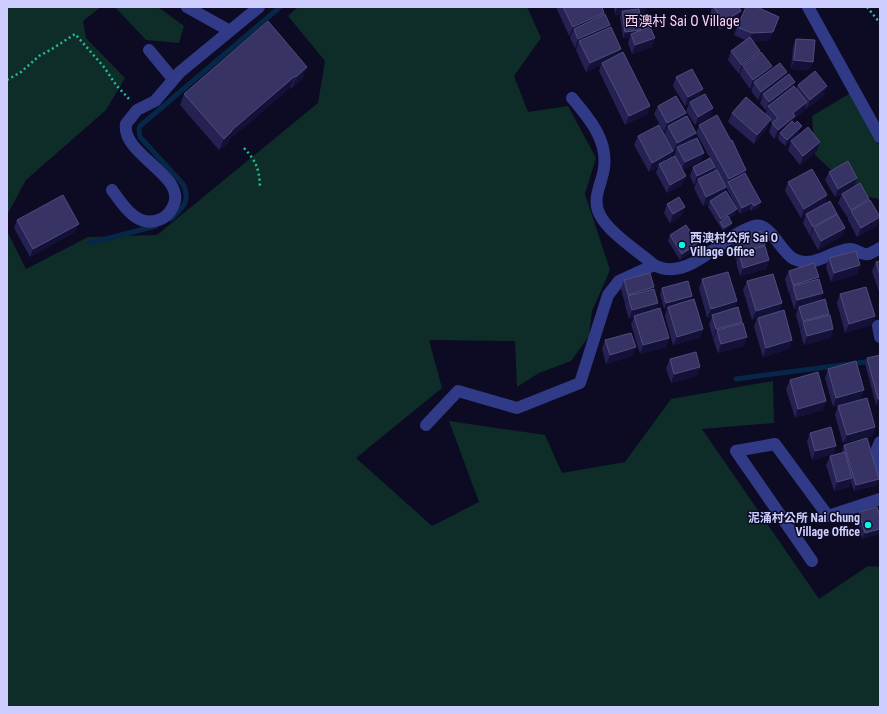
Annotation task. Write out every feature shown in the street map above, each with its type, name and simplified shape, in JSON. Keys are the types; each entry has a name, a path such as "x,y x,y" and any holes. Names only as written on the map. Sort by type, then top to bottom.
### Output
{"street":[{"path":"187,7 230,31"},
{"path":"112,190 127,211 137,219 147,222 156,221 166,216 173,208 176,200 174,190 168,181 131,143 125,128 127,121 133,114 155,101 167,89 173,79 259,7"},
{"path":"808,7 880,138"},
{"path":"149,50 173,79"},
{"path":"572,98 600,136 603,148 604,168 598,189 597,199 597,207 600,216 615,233 654,265 664,269 676,269 691,265 725,240 754,226 761,226 768,230 788,256 806,263 848,249 866,254 880,248"},
{"path":"426,425 458,391 517,408 580,384 606,302 611,291 623,278 654,265"},
{"path":"880,442 877,449 880,472"},
{"path":"812,562 736,451 775,444 828,516 880,499"}],"path":[{"path":"867,7 880,23"},
{"path":"7,80 21,72 39,56 76,34 139,110"},
{"path":"244,148 260,171 260,186"}],"green space":[{"path":"7,7 101,7 83,21 86,38 125,78 106,110 26,180 7,215"},
{"path":"115,7 158,7 184,26 179,43 146,40"},
{"path":"298,7 527,7 541,38 514,76 528,112 568,106 596,158 585,194 610,270 592,311 589,336 571,361 539,373 517,387 515,341 429,340 442,388 356,458 432,526 479,502 449,421 545,435 562,473 625,462 671,399 773,381 774,423 702,429 819,599 868,566 880,567 880,707 7,707 7,231 26,269 88,237 157,235 318,103 325,61 288,16"},
{"path":"854,91 880,148 880,199 858,195 815,155 812,116"}],"building":[{"path":"563,7 602,7 604,13 573,27"},
{"path":"714,7 739,7 741,11 723,22"},
{"path":"746,7 757,7 779,17 773,32 752,33 737,27"},
{"path":"639,9 641,30 625,32 622,11"},
{"path":"605,14 610,25 578,39 574,29"},
{"path":"268,21 307,67 232,130 224,139 184,94"},
{"path":"611,27 621,49 590,63 579,41"},
{"path":"650,27 655,38 635,45 631,34"},
{"path":"750,37 760,51 742,65 731,51"},
{"path":"796,39 815,40 813,62 794,60"},
{"path":"623,52 650,106 629,116 602,63"},
{"path":"761,52 772,66 753,80 743,66"},
{"path":"780,63 787,72 761,92 754,82"},
{"path":"692,69 703,89 688,97 676,77"},
{"path":"815,71 827,86 810,100 798,85"},
{"path":"789,74 795,82 769,102 763,94"},
{"path":"794,86 807,102 793,113 795,116 778,130 772,123 778,118 768,106"},
{"path":"705,94 713,108 698,117 690,102"},
{"path":"676,96 686,113 667,123 658,106"},
{"path":"746,97 771,119 757,135 732,113"},
{"path":"717,115 731,141 732,140 746,170 729,179 699,125"},
{"path":"687,116 696,133 677,143 668,126"},
{"path":"792,121 795,124 797,121 802,126 787,140 780,133"},
{"path":"659,125 673,151 652,163 638,136"},
{"path":"808,127 820,142 803,156 791,141"},
{"path":"697,138 704,153 685,162 677,147"},
{"path":"675,156 686,176 670,185 659,164"},
{"path":"710,158 715,167 697,176 693,167"},
{"path":"848,161 857,178 838,189 829,172"},
{"path":"812,169 827,195 804,209 788,182"},
{"path":"717,170 726,187 706,197 698,179"},
{"path":"745,173 761,202 754,206 752,203 742,208 728,182"},
{"path":"860,183 869,199 851,210 842,194"},
{"path":"726,191 737,209 721,219 710,201"},
{"path":"63,195 79,224 33,249 17,220"},
{"path":"679,197 685,207 673,214 667,204"},
{"path":"870,200 880,217 861,228 851,211"},
{"path":"830,201 837,214 813,227 806,214"},
{"path":"837,214 845,228 821,241 814,228"},
{"path":"728,216 732,223 724,228 720,222"},
{"name":"西澳村公所 Sai O Village Office","path":"686,225 698,243 682,254 670,235"},
{"path":"761,231 765,245 739,252 735,238"},
{"path":"765,246 769,260 743,268 739,253"},
{"path":"856,251 860,265 834,273 829,258"},
{"path":"880,261 880,276 876,262"},
{"path":"814,263 819,277 793,285 789,271"},
{"path":"728,272 737,301 711,309 702,279"},
{"path":"650,273 654,287 628,295 624,280"},
{"path":"773,274 782,303 756,311 747,281"},
{"path":"819,279 823,293 797,300 793,286"},
{"path":"688,281 692,296 666,303 662,288"},
{"path":"866,287 875,316 849,324 840,294"},
{"path":"654,289 658,303 632,310 628,296"},
{"path":"694,299 703,329 677,337 668,307"},
{"path":"825,299 829,314 803,321 799,307"},
{"path":"738,307 742,322 716,329 712,315"},
{"path":"660,308 669,338 643,345 634,316"},
{"path":"784,310 792,340 766,348 758,318"},
{"path":"830,315 833,329 807,336 803,322"},
{"path":"743,323 747,337 721,344 717,330"},
{"path":"631,333 636,347 610,355 605,340"},
{"path":"696,352 700,367 674,374 670,359"},
{"path":"880,355 880,399 878,399 867,358"},
{"path":"856,361 864,390 836,398 828,369"},
{"path":"818,372 826,401 798,409 790,380"},
{"path":"867,398 875,427 847,435 838,406"},
{"path":"831,427 836,446 815,451 810,433"},
{"path":"867,438 879,479 856,485 844,445"},
{"path":"845,452 852,478 837,482 830,456"},
{"name":"泥涌村公所 Nai Chung Village Office","path":"877,507 880,517 880,529 865,533 859,512"}],"waterway":[{"path":"171,219 182,208 186,200 185,190 183,184 140,137 140,126 280,7"},
{"path":"90,243 156,226"},
{"path":"736,379 880,360"}],"place":[{"name":"西澳村公所 Sai O Village Office","path":"682,245"},
{"name":"泥涌村公所 Nai Chung Village Office","path":"868,525"}],"district":[{"name":"西澳村 Sai O Village","path":"682,21"}]}
